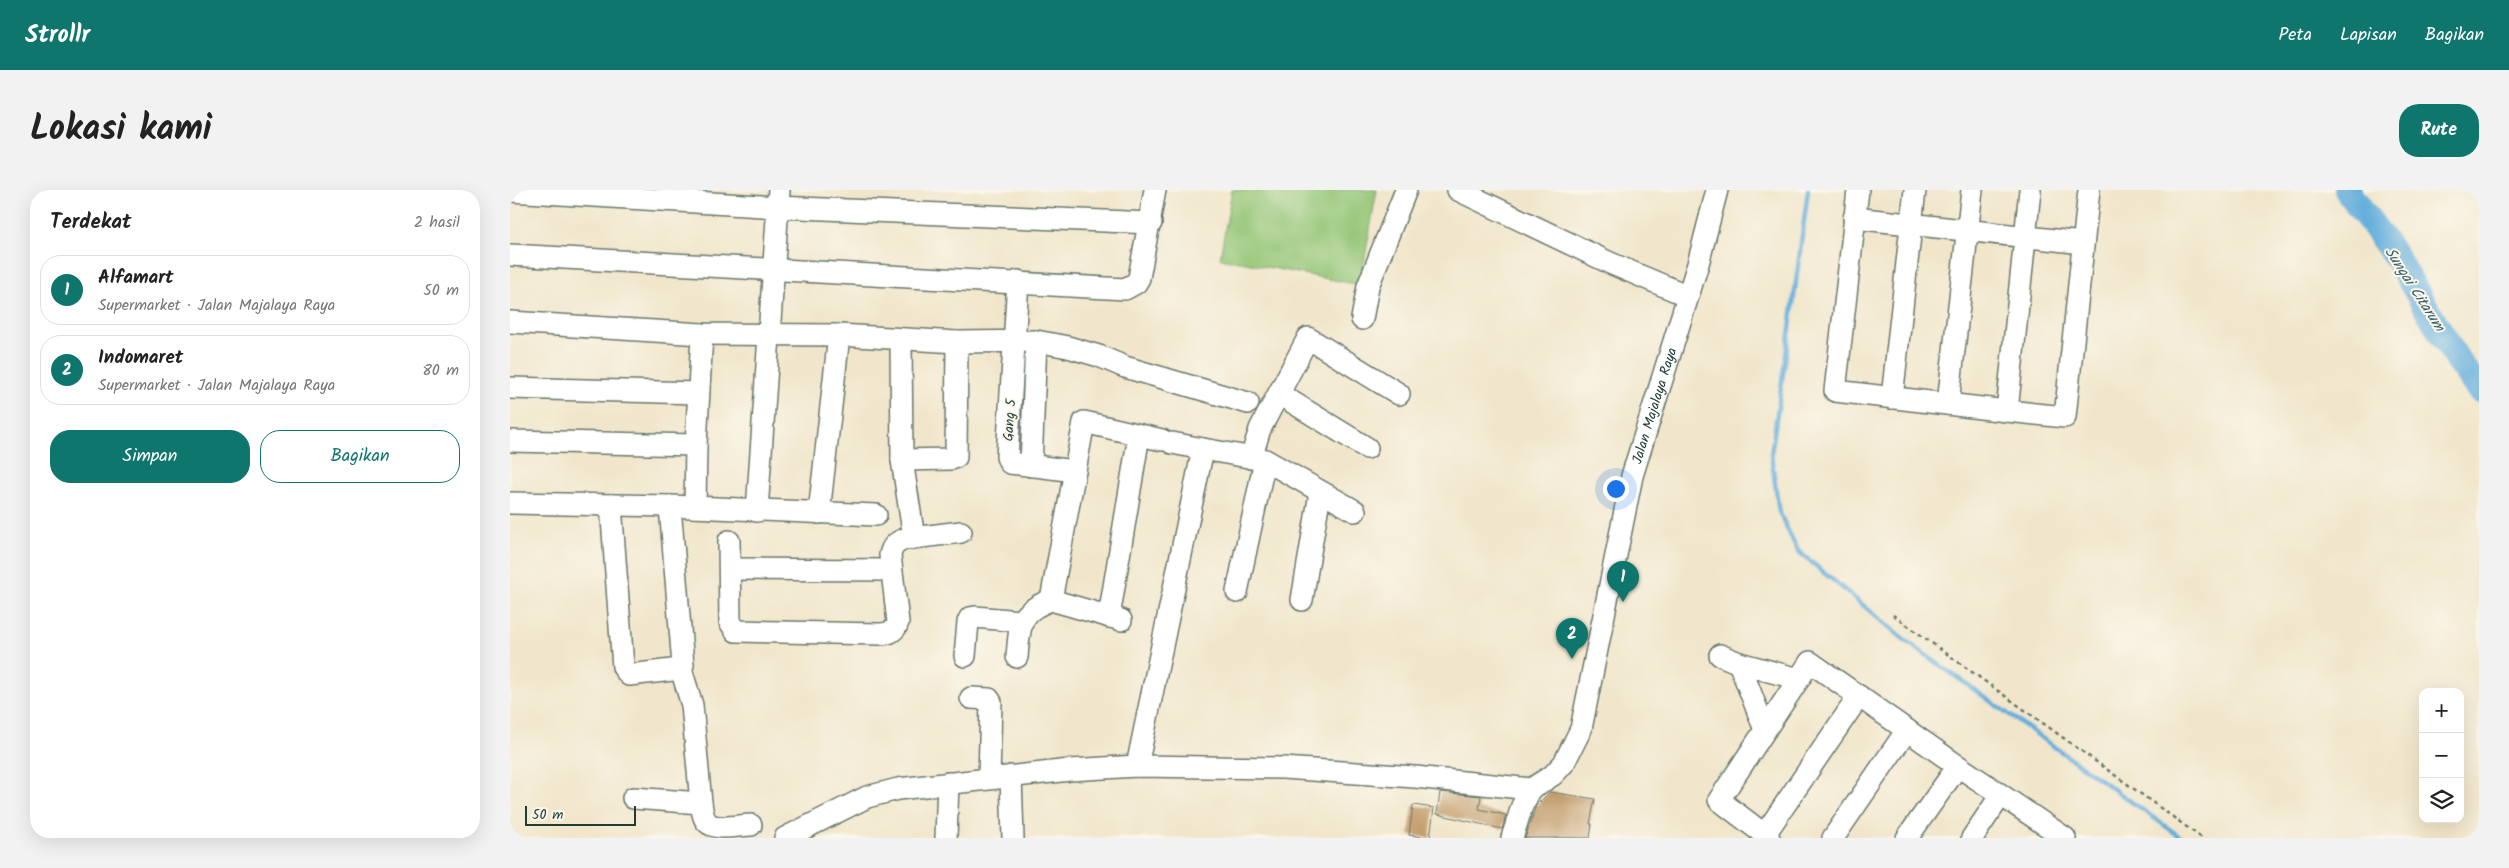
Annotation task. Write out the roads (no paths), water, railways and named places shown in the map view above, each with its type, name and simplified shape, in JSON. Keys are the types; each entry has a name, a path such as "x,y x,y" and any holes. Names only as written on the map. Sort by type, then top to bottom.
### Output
{"street":[{"path":"510,255 1018,281 1119,289 1131,287 1139,278 1151,223 1155,190"},
{"path":"1362,319 1368,286 1406,190"},
{"path":"1458,190 1610,263 1688,296"},
{"name":"Jalan Majalaya Raya","path":"1531,789 1553,775 1564,763 1581,729 1632,476 1688,296 1717,190"},
{"path":"1858,190 1835,391 2065,417 2089,190"},
{"path":"1892,398 1915,190"},
{"path":"1948,404 1972,190"},
{"path":"2007,411 2030,190"},
{"path":"510,191 778,198 1151,223"},
{"path":"757,511 778,198"},
{"path":"1854,218 2083,243"},
{"path":"1015,341 1018,281"},
{"path":"510,322 702,334 839,335 957,342 1036,341 1068,347 1099,356 1126,367 1248,403"},
{"path":"694,507 702,334"},
{"path":"819,513 839,335"},
{"path":"1237,592 1258,459 1260,429 1308,338 1398,394"},
{"path":"901,340 902,460 914,538"},
{"name":"Gang 5","path":"1015,341 1007,457 1010,463 1075,471"},
{"path":"1031,466 1036,341"},
{"path":"902,460 951,460 956,456 957,342"},
{"path":"510,388 698,392"},
{"path":"1279,394 1367,448"},
{"path":"1051,600 1084,422 1167,442 1258,459 1355,511"},
{"path":"1017,657 1020,621 1033,608 1051,600 1115,619 1139,435"},
{"path":"510,441 696,445"},
{"path":"1138,766 1203,449"},
{"path":"1302,600 1320,493"},
{"path":"510,503 670,506 876,515"},
{"path":"611,505 625,672 629,675 680,669"},
{"path":"670,506 682,645 683,665 680,669 692,705 701,803 706,821 709,824 715,826 751,825"},
{"path":"729,541 730,622 736,631 880,634 892,631 897,627 898,622 891,570 890,555 892,547 898,541 961,532"},
{"path":"730,569 891,570"},
{"path":"966,656 968,622 970,618 1020,621"},
{"path":"1720,655 1739,663 1799,679"},
{"path":"1859,696 1767,836 1719,800 1810,662 2002,795 2052,834"},
{"path":"1739,663 1765,730"},
{"path":"971,698 988,699 991,702 989,778"},
{"path":"1833,838 1906,730"},
{"path":"784,838 825,817 883,792 989,778 1138,766 1283,768 1414,777 1531,789 1522,806 1512,838"},
{"path":"1907,838 1958,766"},
{"path":"1011,776 1013,838"},
{"path":"946,838 948,784"},
{"path":"1972,838 2002,795"},
{"path":"633,798 701,803"},
{"path":"823,838 825,817"}],"waterway":[{"path":"1808,190 1771,454 1779,512 1798,551 1906,641 2182,838"},
{"name":"Sungai Citarum","path":"2347,190 2396,257 2458,361 2479,390"}],"place":[{"name":"Alfamart","path":"1623,602"},
{"name":"Indomaret","path":"1572,659"}]}
